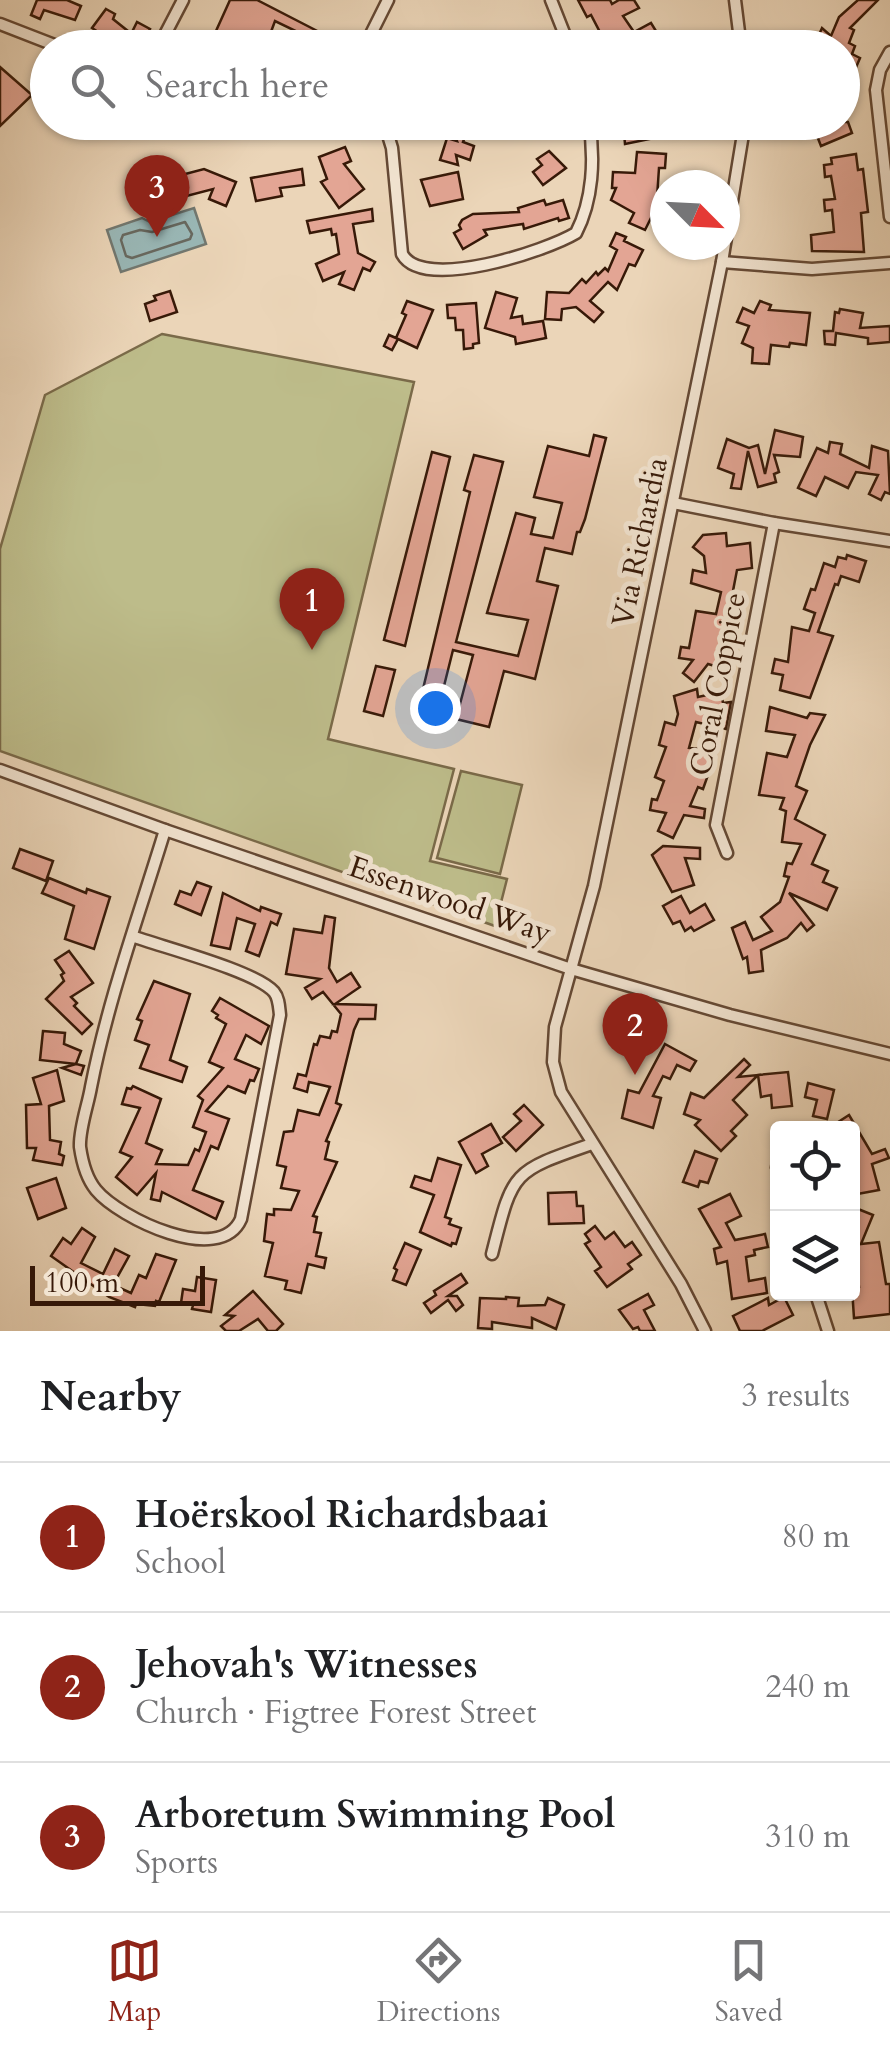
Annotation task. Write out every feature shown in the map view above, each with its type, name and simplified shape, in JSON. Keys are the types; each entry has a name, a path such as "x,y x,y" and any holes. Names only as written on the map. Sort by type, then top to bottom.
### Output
{"street":[{"path":"167,30 183,0"},
{"path":"373,30 388,0"},
{"path":"550,0 562,30"},
{"path":"734,0 738,30"},
{"path":"0,24 30,36"},
{"path":"890,52 880,70 876,90 890,218"},
{"path":"390,140 402,254 417,267 436,271 532,252 576,233 590,186 589,140"},
{"name":"Via Richardia","path":"705,1331 663,1255 561,1092 553,1062 555,1026 594,886 674,504 743,140"},
{"path":"722,262 812,268 890,263"},
{"path":"674,504 890,541"},
{"name":"Coral Coppice","path":"727,853 716,824 774,524"},
{"name":"Essenwood Way","path":"0,770 571,969 730,1015 890,1054"},
{"path":"132,936 264,984 279,1002 280,1015 241,1219 232,1232 212,1241 196,1241 145,1223 105,1198 86,1173 80,1144 101,1038 132,936 166,830"},
{"path":"492,1254 506,1196 518,1176 542,1161 592,1144"},
{"path":"818,1301 828,1331"}],"shaded area":[{"path":"162,334 414,382 328,739 454,769 430,861 507,879 495,926 0,751 0,549 45,395"},
{"path":"461,771 522,785 500,874 437,858"}],"water":[{"path":"194,208 206,244 121,272 107,230 142,218 150,222"}],"building":[{"path":"37,0 67,0 81,6 75,20 44,10 40,19 31,15"},
{"path":"230,0 257,0 315,30 294,30 275,21 272,30 216,30"},
{"path":"578,0 610,0 612,4 634,0 639,8 623,16 633,30 599,30 591,15 587,17"},
{"path":"858,0 878,0 850,28 854,30 834,30 839,17"},
{"path":"106,9 127,30 95,30 92,28"},
{"path":"137,22 150,30 133,30"},
{"path":"0,67 30,97 0,126"},
{"path":"446,140 474,146 470,160 456,155 458,165 440,160"},
{"path":"345,147 351,161 344,164 364,189 339,208 321,182 327,179 319,157"},
{"path":"549,151 566,168 543,185 533,172 542,165 537,159"},
{"path":"637,152 666,154 665,168 650,170 650,220 645,230 629,223 634,213 611,200 616,188 612,188 613,172 635,173"},
{"path":"856,154 858,170 863,169 868,212 861,213 864,252 812,251 811,235 834,232 832,210 825,211 824,200 835,199 831,176 825,177 824,165 832,164 831,158"},
{"path":"160,166 170,178 204,169 236,182 226,206 209,199 213,189 175,199 172,187 152,188 148,169"},
{"path":"302,169 304,185 280,188 282,196 256,201 251,178"},
{"path":"458,172 463,199 430,206 421,180"},
{"path":"544,200 546,205 563,200 569,218 524,229 523,224 484,230 487,235 463,249 454,233 461,229 462,220 473,214 519,212 518,208"},
{"path":"372,209 373,221 353,224 358,253 375,262 370,271 363,268 354,290 339,284 344,272 323,281 316,264 339,254 336,234 332,235 331,229 310,233 307,221"},
{"path":"616,233 643,250 635,266 629,264 617,290 608,282 590,301 603,312 594,322 576,307 562,309 561,320 545,319 547,292 569,293 582,279 586,283 596,272 598,275 605,268 608,271 617,250 610,246"},
{"path":"170,291 177,312 150,321 145,304"},
{"path":"496,292 517,298 511,318 522,316 523,324 543,321 546,338 516,344 515,337 485,328"},
{"path":"407,301 433,310 417,348 398,339 392,350 384,346 389,335 396,338 406,315 402,313"},
{"path":"760,301 771,305 769,310 810,313 806,345 771,345 769,364 752,363 753,348 742,343 749,326 737,322 743,308 754,313"},
{"path":"476,303 479,343 464,349 463,330 456,330 455,318 448,318 447,305"},
{"path":"840,309 863,313 860,328 890,326 890,342 868,344 868,338 836,333 835,345 825,344 824,331 833,331 835,312"},
{"path":"775,430 803,437 800,457 774,455 779,472 774,474 776,482 758,487 748,451 741,489 731,488 734,474 718,468 727,439 749,448 758,445 765,474"},
{"path":"594,435 606,438 572,554 545,548 537,581 558,586 535,679 504,671 489,727 456,719 473,655 453,650 442,694 423,689 470,492 464,490 474,455 503,462 456,642 518,656 528,620 487,613 516,513 535,518 531,534 553,538 562,503 534,497 548,446 589,456"},
{"path":"830,442 842,444 840,454 869,468 872,446 888,451 890,494 885,492 881,500 869,494 878,475 856,472 848,488 825,477 816,496 798,488 817,448 828,453"},
{"path":"432,452 450,457 405,646 384,640"},
{"path":"726,533 727,546 750,543 752,568 737,570 732,596 740,597 737,609 732,608 726,640 726,653 730,654 725,669 708,664 694,682 683,673 693,660 679,658 681,647 689,648 696,611 716,614 721,592 691,583 693,570 706,573 704,556 693,547 703,535"},
{"path":"847,555 866,561 859,582 841,576 835,584 818,632 833,636 810,698 780,690 783,675 772,673 775,659 788,662 792,627 809,631 815,613 804,609 824,563 835,567 838,557 846,559"},
{"path":"376,666 395,670 383,716 364,711"},
{"path":"697,689 698,697 721,692 723,703 731,702 726,729 696,722 689,748 711,750 703,789 698,787 690,806 705,809 704,818 684,815 673,838 658,831 666,813 650,810 664,781 655,777 666,747 659,745 665,722 675,725 678,714 674,696"},
{"path":"770,707 807,718 810,713 825,715 796,786 807,791 795,819 825,835 812,864 828,871 823,882 837,888 827,910 789,893 814,925 807,931 801,923 787,938 761,950 763,971 749,973 747,957 743,959 732,928 745,922 753,940 772,931 761,917 780,902 789,877 784,876 787,863 792,864 801,844 782,842 786,811 780,809 784,798 759,795 767,753 787,757 795,735 766,731"},
{"path":"663,846 700,848 700,859 685,858 694,885 672,892 652,855"},
{"path":"20,849 53,861 46,881 13,868"},
{"path":"49,878 86,893 87,889 110,897 94,949 65,939 74,906 42,893"},
{"path":"197,882 211,887 201,915 175,904 180,891 191,895"},
{"path":"223,893 260,911 261,907 281,914 277,925 271,922 259,956 246,951 255,924 237,918 230,949 211,945"},
{"path":"681,896 690,913 705,904 714,920 694,931 691,927 685,931 680,921 673,924 663,906"},
{"path":"325,916 335,918 329,968 337,982 351,973 360,987 335,1004 376,1005 375,1019 359,1019 354,1030 336,1103 341,1105 326,1141 329,1142 325,1159 337,1162 313,1216 317,1217 314,1232 321,1233 316,1256 326,1258 324,1268 308,1264 301,1293 285,1289 287,1281 265,1276 273,1243 264,1241 267,1214 274,1215 274,1209 291,1210 299,1191 281,1188 286,1167 277,1165 284,1132 293,1131 298,1110 319,1115 330,1087 309,1082 307,1092 294,1088 298,1074 306,1076 314,1044 320,1036 330,1038 332,1031 337,1032 341,1014 323,992 312,999 305,988 320,979 286,974 294,929 322,933"},
{"path":"69,951 93,983 71,997 77,1003 74,1006 92,1024 82,1034 46,999 64,981 64,973 55,960"},
{"path":"154,981 190,994 170,1060 187,1067 182,1082 140,1068 149,1045 135,1040 142,1021 137,1019"},
{"path":"220,998 269,1026 261,1044 246,1035 235,1059 259,1069 254,1081 250,1080 245,1093 228,1086 206,1111 229,1119 218,1149 211,1146 193,1190 223,1202 216,1219 162,1192 160,1201 151,1199 156,1173 137,1195 116,1177 132,1157 120,1152 140,1108 122,1104 127,1088 133,1086 161,1099 146,1143 162,1150 156,1164 188,1165 195,1149 199,1151 206,1132 193,1127 203,1100 198,1096 223,1068 209,1062 226,1024 212,1011"},
{"path":"43,1031 65,1033 64,1044 81,1051 76,1064 40,1060"},
{"path":"665,1044 696,1061 690,1071 677,1065 670,1079 663,1076 653,1096 661,1098 653,1128 622,1118 628,1090 639,1093"},
{"path":"744,1059 750,1065 738,1077 758,1075 733,1100 747,1115 731,1131 736,1136 721,1151 695,1125 700,1120 684,1114 691,1093 704,1098"},
{"path":"84,1066 81,1075 62,1068"},
{"path":"57,1070 64,1101 49,1106 50,1140 61,1142 62,1165 33,1160 36,1148 27,1148 26,1105 41,1104 33,1078"},
{"path":"788,1072 792,1106 772,1108 771,1095 761,1097 758,1075"},
{"path":"808,1083 834,1090 827,1119 813,1116 817,1100 805,1097"},
{"path":"524,1105 543,1125 516,1151 503,1137 521,1121 514,1114"},
{"path":"491,1124 502,1143 482,1154 488,1166 476,1173 459,1142"},
{"path":"860,1134 872,1154 885,1149 889,1158 872,1164 879,1190 860,1194"},
{"path":"695,1151 717,1159 708,1183 700,1181 698,1187 683,1182"},
{"path":"438,1158 461,1165 445,1217 451,1219 449,1224 461,1228 456,1244 451,1246 420,1232 434,1195 411,1187 415,1176 431,1181"},
{"path":"56,1178 66,1208 38,1219 27,1188"},
{"path":"576,1192 577,1206 583,1206 584,1223 549,1224 548,1193"},
{"path":"730,1194 741,1216 726,1223 735,1240 765,1234 768,1247 754,1250 755,1255 746,1257 749,1281 765,1278 767,1293 732,1299 727,1261 717,1264 714,1249 721,1247 699,1209"},
{"path":"860,1210 873,1215 861,1244 879,1242 886,1284 890,1284 890,1314 854,1318 853,1301 860,1301"},
{"path":"595,1226 605,1239 614,1232 625,1247 632,1242 641,1255 628,1264 632,1269 607,1287 595,1271 601,1267 585,1244 590,1241 585,1234"},
{"path":"82,1228 95,1237 81,1263 103,1274 115,1249 129,1256 113,1285 131,1293 139,1275 146,1278 156,1254 176,1260 155,1306 135,1307 109,1297 51,1256 63,1238 71,1244"},
{"path":"405,1243 421,1250 406,1285 393,1280"},
{"path":"461,1274 467,1283 448,1296 457,1296 463,1305 456,1311 448,1300 431,1313 424,1303 436,1295 434,1291"},
{"path":"197,1277 216,1280 211,1312 181,1303 183,1289 195,1291"},
{"path":"253,1291 283,1324 276,1331 268,1331 258,1319 239,1331 226,1331 221,1326 234,1316 225,1315"},
{"path":"648,1294 654,1305 644,1310 655,1331 633,1329 619,1310"},
{"path":"480,1298 519,1298 518,1306 545,1305 548,1298 564,1305 556,1329 532,1318 532,1328 492,1322 492,1329 478,1328"},
{"path":"768,1298 769,1305 786,1301 793,1315 762,1331 740,1331 733,1316"}],"place":[{"name":"Arboretum Swimming Pool","path":"157,237"},
{"name":"Hoërskool Richardsbaai","path":"312,650"},
{"name":"Jehovah's Witnesses","path":"635,1075"}]}
